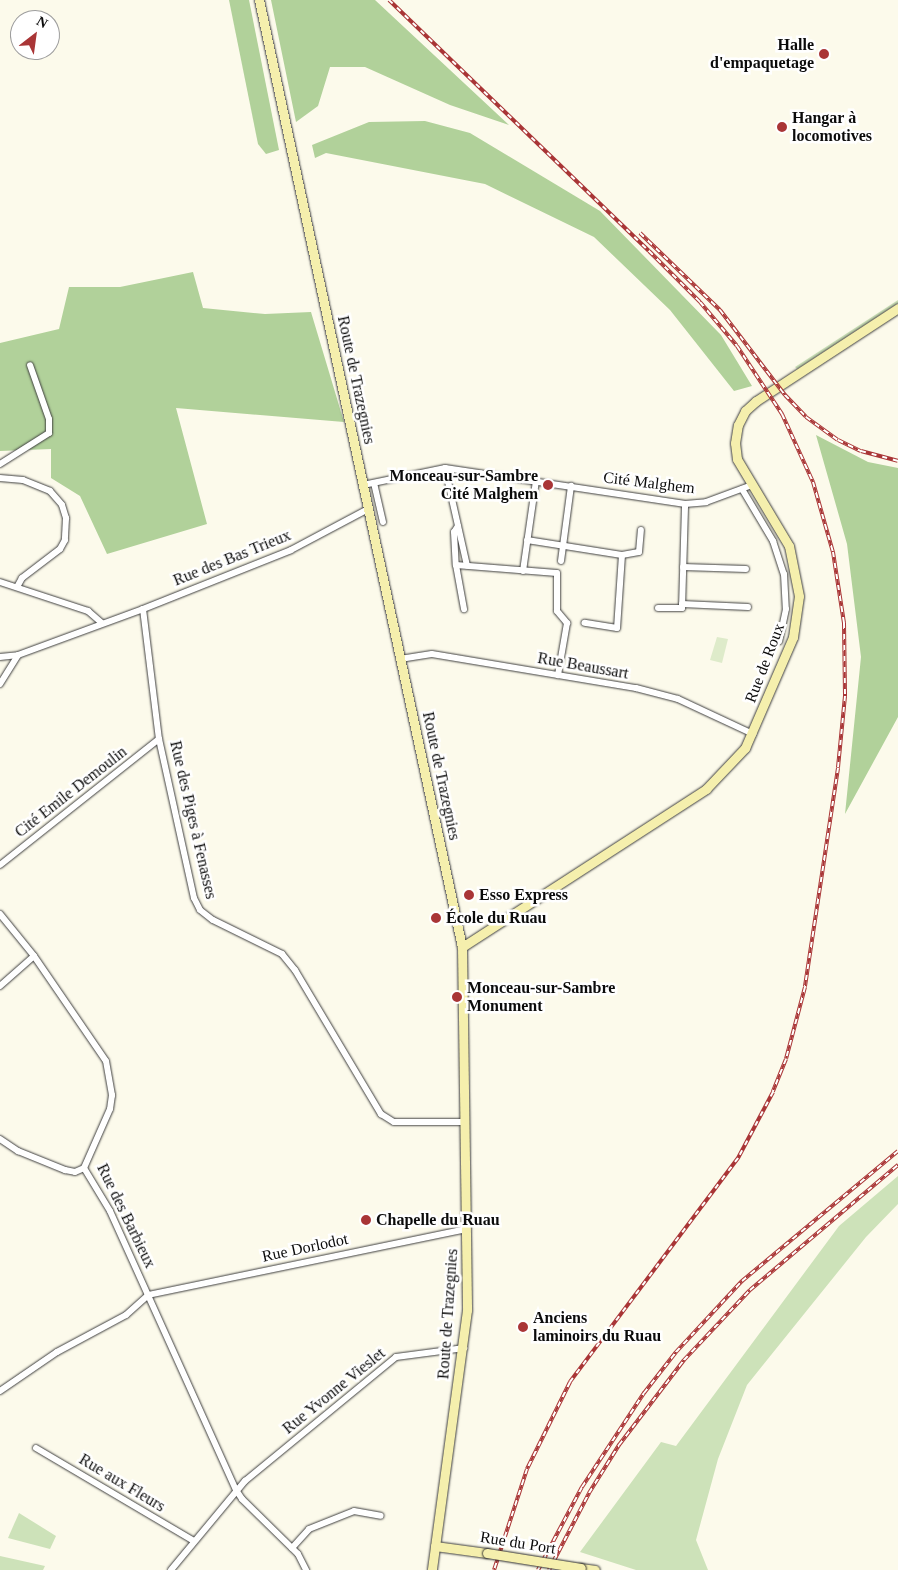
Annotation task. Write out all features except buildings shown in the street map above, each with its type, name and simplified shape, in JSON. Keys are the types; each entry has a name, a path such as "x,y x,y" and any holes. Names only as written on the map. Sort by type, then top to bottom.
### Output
{"main road":[{"name":"Route de Trazegnies","path":"259,0 462,947 467,1229 464,1348 432,1570"},
{"name":"Rue de Roux","path":"462,947 706,789 741,753 753,734 795,632 799,596 789,546 740,466 735,448 736,429 745,411 898,308"},
{"name":"Rue du Port","path":"435,1546 595,1570"}],"street":[{"path":"0,464 49,433 49,419 30,365"},
{"name":"Cité Malghem","path":"363,486 446,468 685,504 706,502 752,486"},
{"path":"446,468 467,566"},
{"path":"0,478 23,480 50,492 62,505 66,518 65,540 60,549 22,578 17,587"},
{"path":"523,571 536,481"},
{"path":"374,483 383,522"},
{"path":"561,561 571,486"},
{"name":"Rue de Roux","path":"742,490 773,541 784,574 786,609 779,641"},
{"path":"658,608 682,608 685,504"},
{"name":"Rue des Bas Trieux","path":"0,658 18,655 143,609 291,550 368,508"},
{"path":"458,526 454,532 456,565 464,609"},
{"path":"527,540 622,555 639,552 641,530"},
{"path":"584,623 617,628 622,555"},
{"path":"456,565 557,573 557,611 567,623 558,675"},
{"path":"683,567 746,570"},
{"path":"0,582 88,611 102,623"},
{"path":"682,604 748,607"},
{"name":"Rue des Piges à Fenasses","path":"143,609 159,739 194,898 200,910 213,920 282,954 295,970 381,1114 394,1122 465,1122"},
{"name":"Rue Beaussart","path":"400,659 432,654 558,675 678,699 753,734"},
{"path":"0,684 18,655"},
{"name":"Cité Emile Demoulin","path":"0,866 159,739"},
{"name":"Rue des Barbieux","path":"0,914 34,956 101,1052 110,1078 110,1110 84,1168 106,1203 236,1490 292,1548 304,1562 306,1570"},
{"path":"0,986 34,956"},
{"path":"0,1139 18,1151 65,1170 75,1172 84,1168"},
{"name":"Rue Dorlodot","path":"148,1295 467,1229"},
{"path":"0,1391 57,1352 126,1315 148,1295"},
{"name":"Rue Yvonne Vieslet","path":"171,1570 236,1490 396,1357 464,1348"},
{"name":"Rue aux Fleurs","path":"36,1448 194,1541"},
{"path":"292,1548 309,1530 354,1511 380,1516"}],"green space":[{"path":"229,0 249,0 279,150 266,154 258,144"},
{"path":"271,0 375,0 509,125 450,105 365,67 330,67 318,106 296,122"},
{"path":"425,121 470,133 600,211 721,335 752,386 734,391 670,310 594,237 485,184 326,153 315,158 312,145 369,122"},
{"path":"193,272 203,308 265,314 311,312 344,422 176,408 207,524 107,554 80,496 51,478 51,449 0,451 0,343 59,329 69,287 120,287"},
{"path":"898,300 898,303 797,369 795,367"},
{"path":"816,435 868,462 898,468 898,717 845,814 861,657 847,544"},
{"path":"717,637 728,639 722,663 710,660"},
{"path":"898,1176 898,1204 866,1237 747,1385 718,1459 696,1540 708,1570 636,1570 580,1552 661,1442 676,1446 839,1226"},
{"path":"19,1513 56,1536 50,1549 8,1538"},
{"path":"0,1556 45,1566 43,1570 0,1570"}],"railway":[{"path":"389,0 649,251 700,302 737,346 782,414 813,482 833,552 844,623 845,696 838,768 805,987 786,1059 773,1092 738,1158 570,1382 527,1469 494,1570"},
{"path":"640,233 720,310 785,395 806,417 838,440 861,451 898,461"},
{"path":"538,1570 582,1487 644,1393 676,1352 742,1281 898,1151"},
{"path":"549,1570 589,1493 619,1445 684,1360 750,1290 898,1165"}],"place":[{"name":"Halle d'empaquetage","path":"824,54"},
{"name":"Hangar à locomotives","path":"782,127"},
{"name":"Monceau-sur-Sambre Cité Malghem","path":"548,485"},
{"name":"Esso Express","path":"469,895"},
{"name":"École du Ruau","path":"436,918"},
{"name":"Monceau-sur-Sambre Monument","path":"457,997"},
{"name":"Chapelle du Ruau","path":"366,1220"},
{"name":"Anciens laminoirs du Ruau","path":"523,1327"}]}
